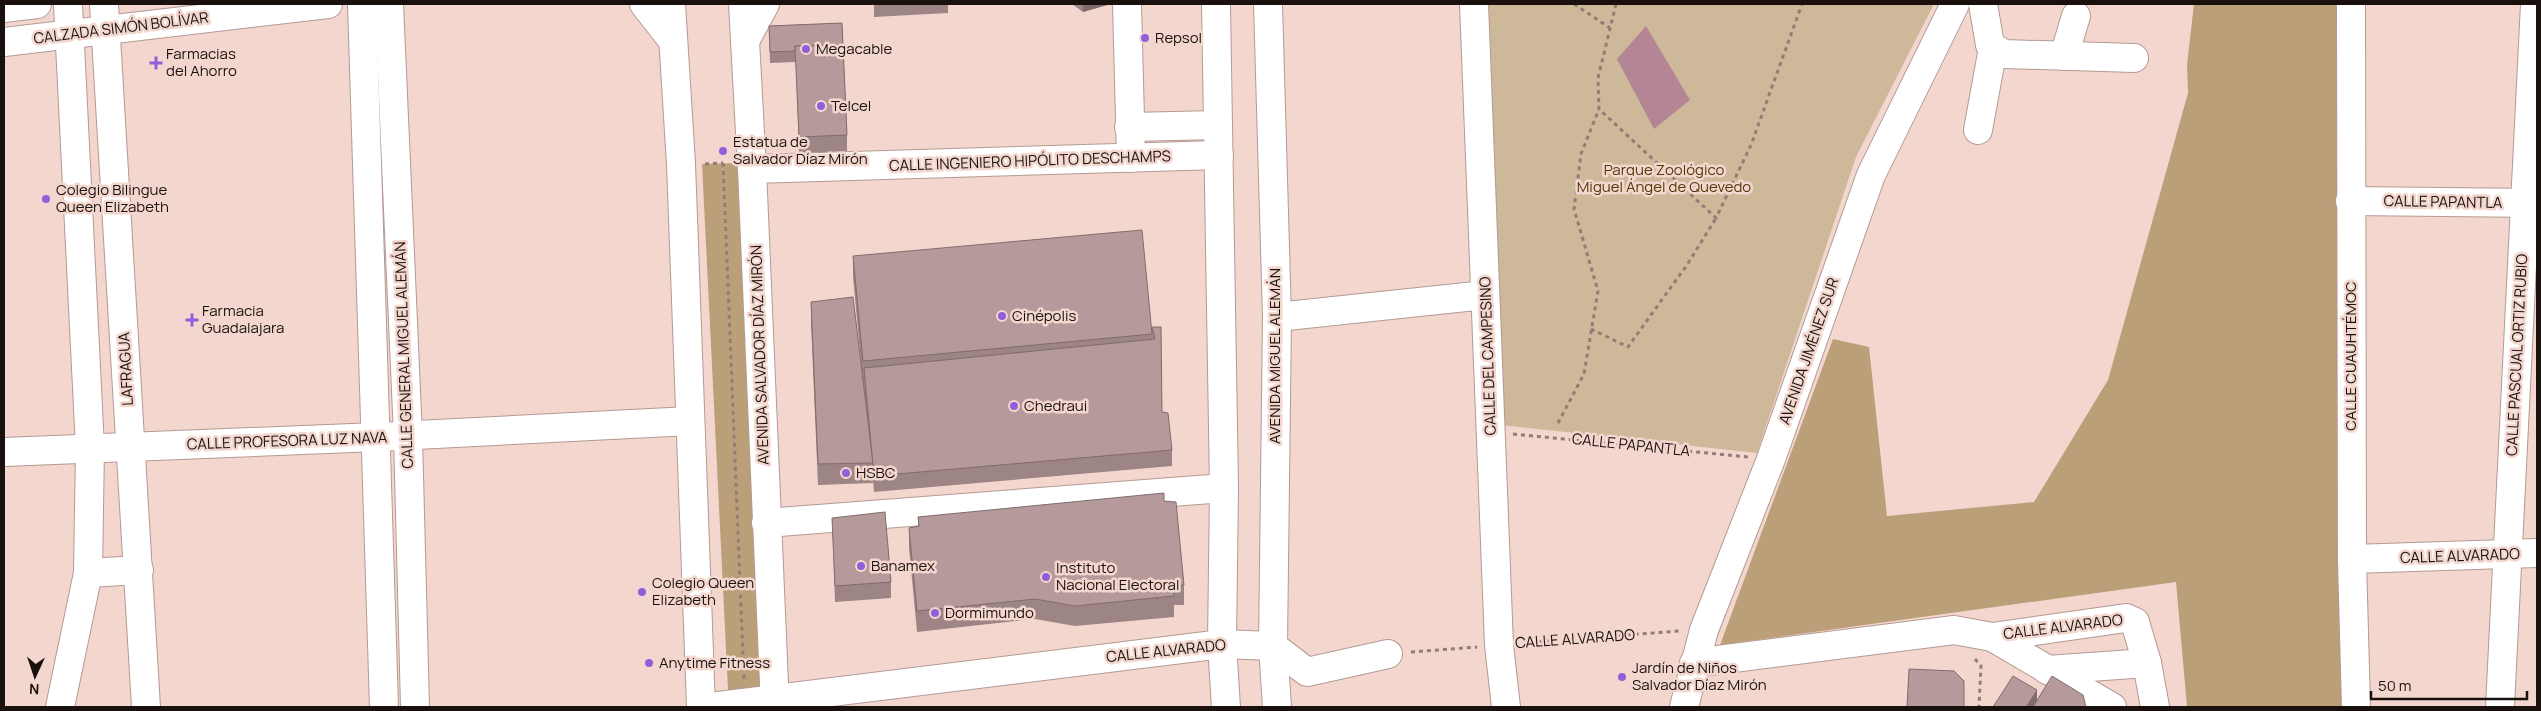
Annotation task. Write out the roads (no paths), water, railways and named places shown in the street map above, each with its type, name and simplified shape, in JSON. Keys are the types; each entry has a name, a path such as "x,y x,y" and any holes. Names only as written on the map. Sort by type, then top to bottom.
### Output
{"street":[{"path":"4,8 37,4"},
{"path":"60,707 88,572 90,448 68,4"},
{"name":"LAFRAGUA","path":"104,4 146,707"},
{"name":"CALZADA SIMÓN BOLÍVAR","path":"4,42 328,4"},
{"name":"CALLE GENERAL MIGUEL ALEMÁN","path":"362,4 384,707"},
{"name":"CALLE GENERAL MIGUEL ALEMÁN","path":"390,4 408,436 415,707"},
{"path":"644,4 673,41"},
{"path":"671,4 681,164 700,707"},
{"name":"AVENIDA SALVADOR DÍAZ MIRÓN","path":"743,4 745,41 742,166 766,523 775,702"},
{"path":"745,41 765,4"},
{"path":"1127,4 1131,158"},
{"path":"1216,4 1224,488 1222,644 1226,707"},
{"name":"AVENIDA MIGUEL ALEMÁN","path":"1268,4 1277,317 1273,646 1277,707"},
{"name":"CALLE DEL CAMPESINO","path":"1474,4 1499,645 1506,707"},
{"name":"AVENIDA JIMÉNEZ SUR","path":"1684,707 1704,630 1771,459 1871,175 1955,4"},
{"path":"1978,130 1992,48 1987,37 1983,4"},
{"name":"CALLE CUAUHTÉMOC","path":"2351,4 2352,559 2356,707"},
{"name":"CALLE PASCUAL ORTIZ RUBIO","path":"2500,707 2531,204 2535,4"},
{"path":"2064,56 2076,16"},
{"path":"1992,48 2004,54 2134,58"},
{"path":"1129,127 1218,125"},
{"name":"CALLE INGENIERO HIPÓLITO DESCHAMPS","path":"742,166 1219,155"},
{"name":"CALLE PAPANTLA","path":"2350,201 2531,204"},
{"path":"1277,317 1486,295"},
{"name":"CALLE PROFESORA LUZ NAVA","path":"4,452 408,436 690,421"},
{"path":"766,523 1224,488"},
{"name":"CALLE ALVARADO","path":"2352,559 2508,555 2537,552"},
{"path":"88,572 139,570"},
{"name":"CALLE ALVARADO","path":"1694,663 1954,630 1992,637 2126,618 2135,622 2147,663 2154,707"},
{"name":"CALLE ALVARADO","path":"1992,637 2112,707"},
{"name":"CALLE ALVARADO","path":"710,707 745,702 775,702 1222,644 1273,646"},
{"path":"1273,646 1307,672 1388,654"},
{"path":"2047,670 2147,663"}],"place":[{"name":"Repsol","path":"1145,38"},
{"name":"Megacable","path":"806,49"},
{"name":"Farmacias del Ahorro","path":"156,63"},
{"name":"Telcel","path":"821,106"},
{"name":"Estatua de Salvador Díaz Mirón","path":"723,151"},
{"name":"Colegio Bilingue Queen Elizabeth","path":"46,199"},
{"name":"Cinépolis","path":"1002,316"},
{"name":"Farmacia Guadalajara","path":"192,320"},
{"name":"Chedraui","path":"1014,406"},
{"name":"HSBC","path":"846,473"},
{"name":"Banamex","path":"861,566"},
{"name":"Instituto Nacional Electoral","path":"1046,577"},
{"name":"Colegio Queen Elizabeth","path":"642,592"},
{"name":"Dormimundo","path":"935,613"},
{"name":"Anytime Fitness","path":"649,663"},
{"name":"Jardín de Niños Salvador Díaz Mirón","path":"1622,677"}],"park label":[{"name":"Parque Zoológico Miguel Ángel de Quevedo","path":"1664,178"}]}
